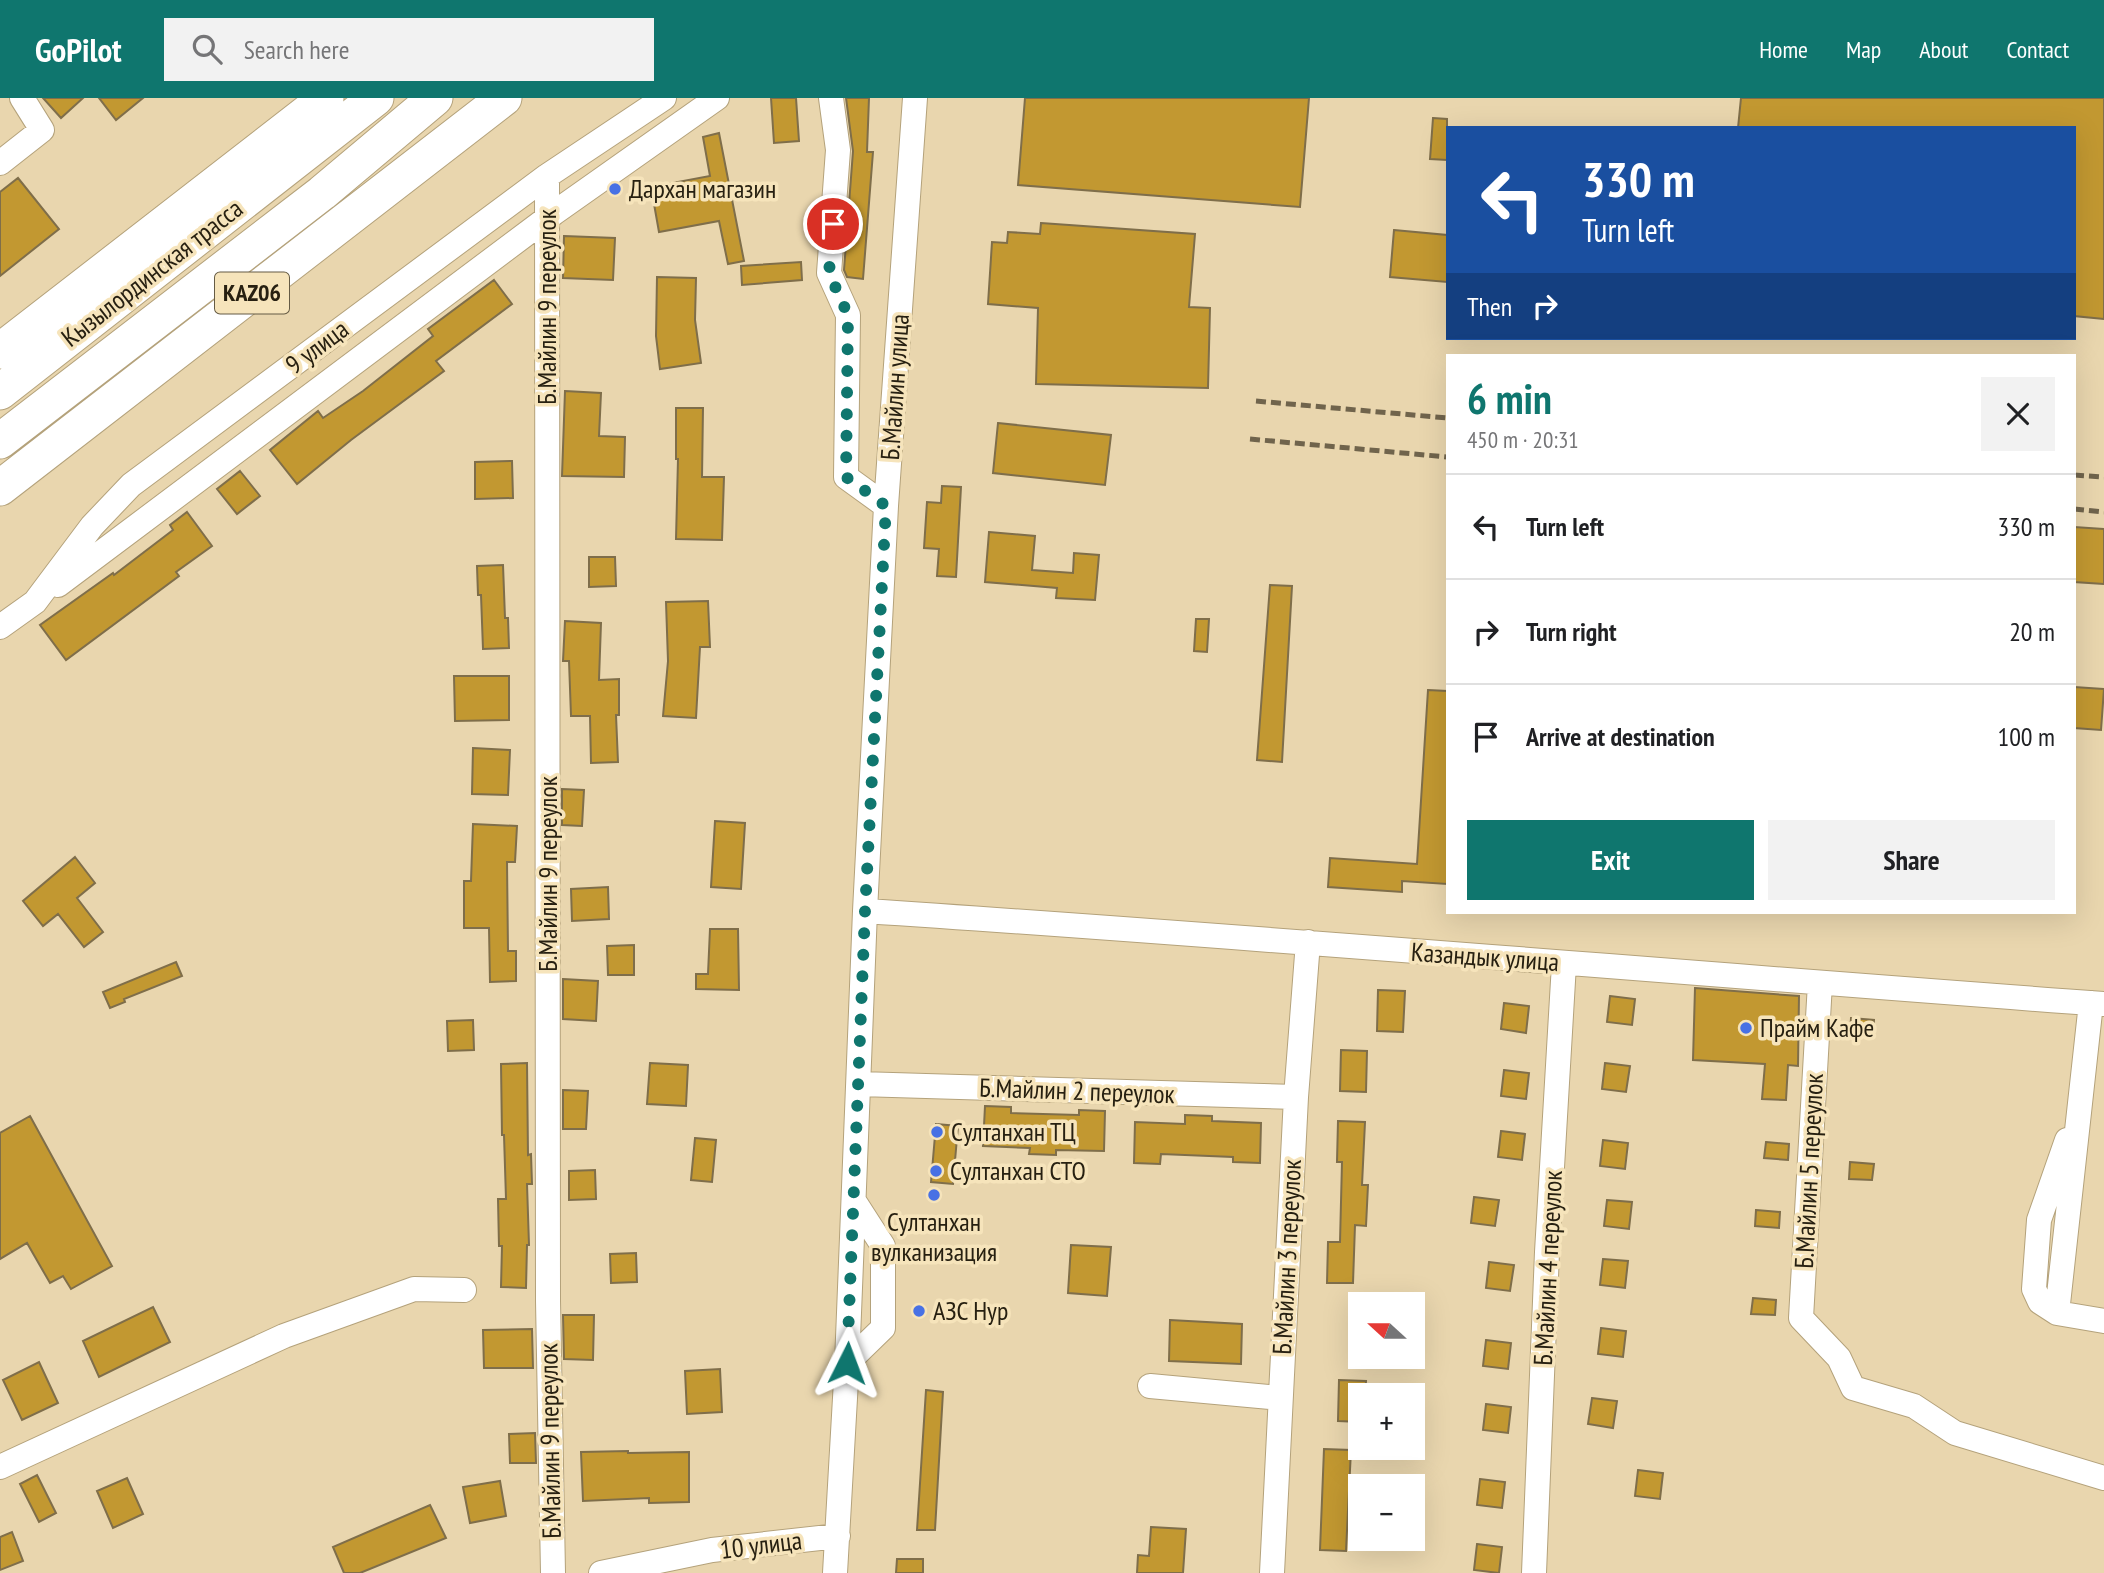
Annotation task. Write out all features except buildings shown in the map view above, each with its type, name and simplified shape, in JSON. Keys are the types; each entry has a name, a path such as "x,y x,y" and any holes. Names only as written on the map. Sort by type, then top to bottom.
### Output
{"highway":[{"path":"0,351 326,98"},
{"name":"Кызылординская трасса","path":"0,392 376,98"},
{"name":"Кызылординская трасса","path":"0,441 322,193 435,98"},
{"name":"KАZ06","path":"0,488 504,98"}],"street":[{"path":"0,163 42,130 22,98"},
{"name":"9 улица","path":"0,627 35,602 92,526 131,485 547,176 664,98"},
{"path":"35,602 547,218 717,98"},
{"path":"831,98 838,150 829,273 848,315 846,477 886,506"},
{"path":"902,98 911,167"},
{"path":"911,167 915,98"},
{"name":"Б.Майлин улица","path":"835,1573 886,506 911,167"},
{"name":"Б.Майлин 9 переулок","path":"547,176 548,1301 553,1573"},
{"name":"Казандык улица","path":"865,911 2098,1003"},
{"name":"Б.Майлин 3 переулок","path":"1272,1573 1296,1097 1308,942"},
{"name":"Б.Майлин 4 переулок","path":"1534,1573 1547,1252 1564,964"},
{"name":"Б.Майлин 5 переулок","path":"1820,983 1801,1318 1839,1357 1853,1388 1914,1406 1955,1433 2104,1478"},
{"path":"2098,1003 2080,1107 2057,1313 2104,1321"},
{"name":"Б.Майлин 2 переулок","path":"859,1084 1296,1097"},
{"path":"847,1363 883,1328 883,1246 854,1201"},
{"path":"0,1467 284,1336 414,1289 464,1290"},
{"path":"1150,1386 1280,1398"},
{"name":"10 улица","path":"601,1573 711,1561 838,1536"}],"railway":[{"path":"1256,401 1446,418"},
{"path":"1250,439 1446,457"},
{"path":"2076,475 2104,477"},
{"path":"2076,509 2104,512"}],"place":[{"name":"Дархан магазин","path":"615,189"},
{"name":"Прайм Кафе","path":"1746,1028"},
{"name":"Султанхан ТЦ","path":"937,1132"},
{"name":"Султанхан СТО","path":"936,1171"},
{"name":"Султанхан вулканизация","path":"934,1195"},
{"name":"АЗС Нур","path":"919,1311"}],"route":[{"path":"833,224 829,273 848,315 846,477 886,506 865,911 847,1363"}]}
